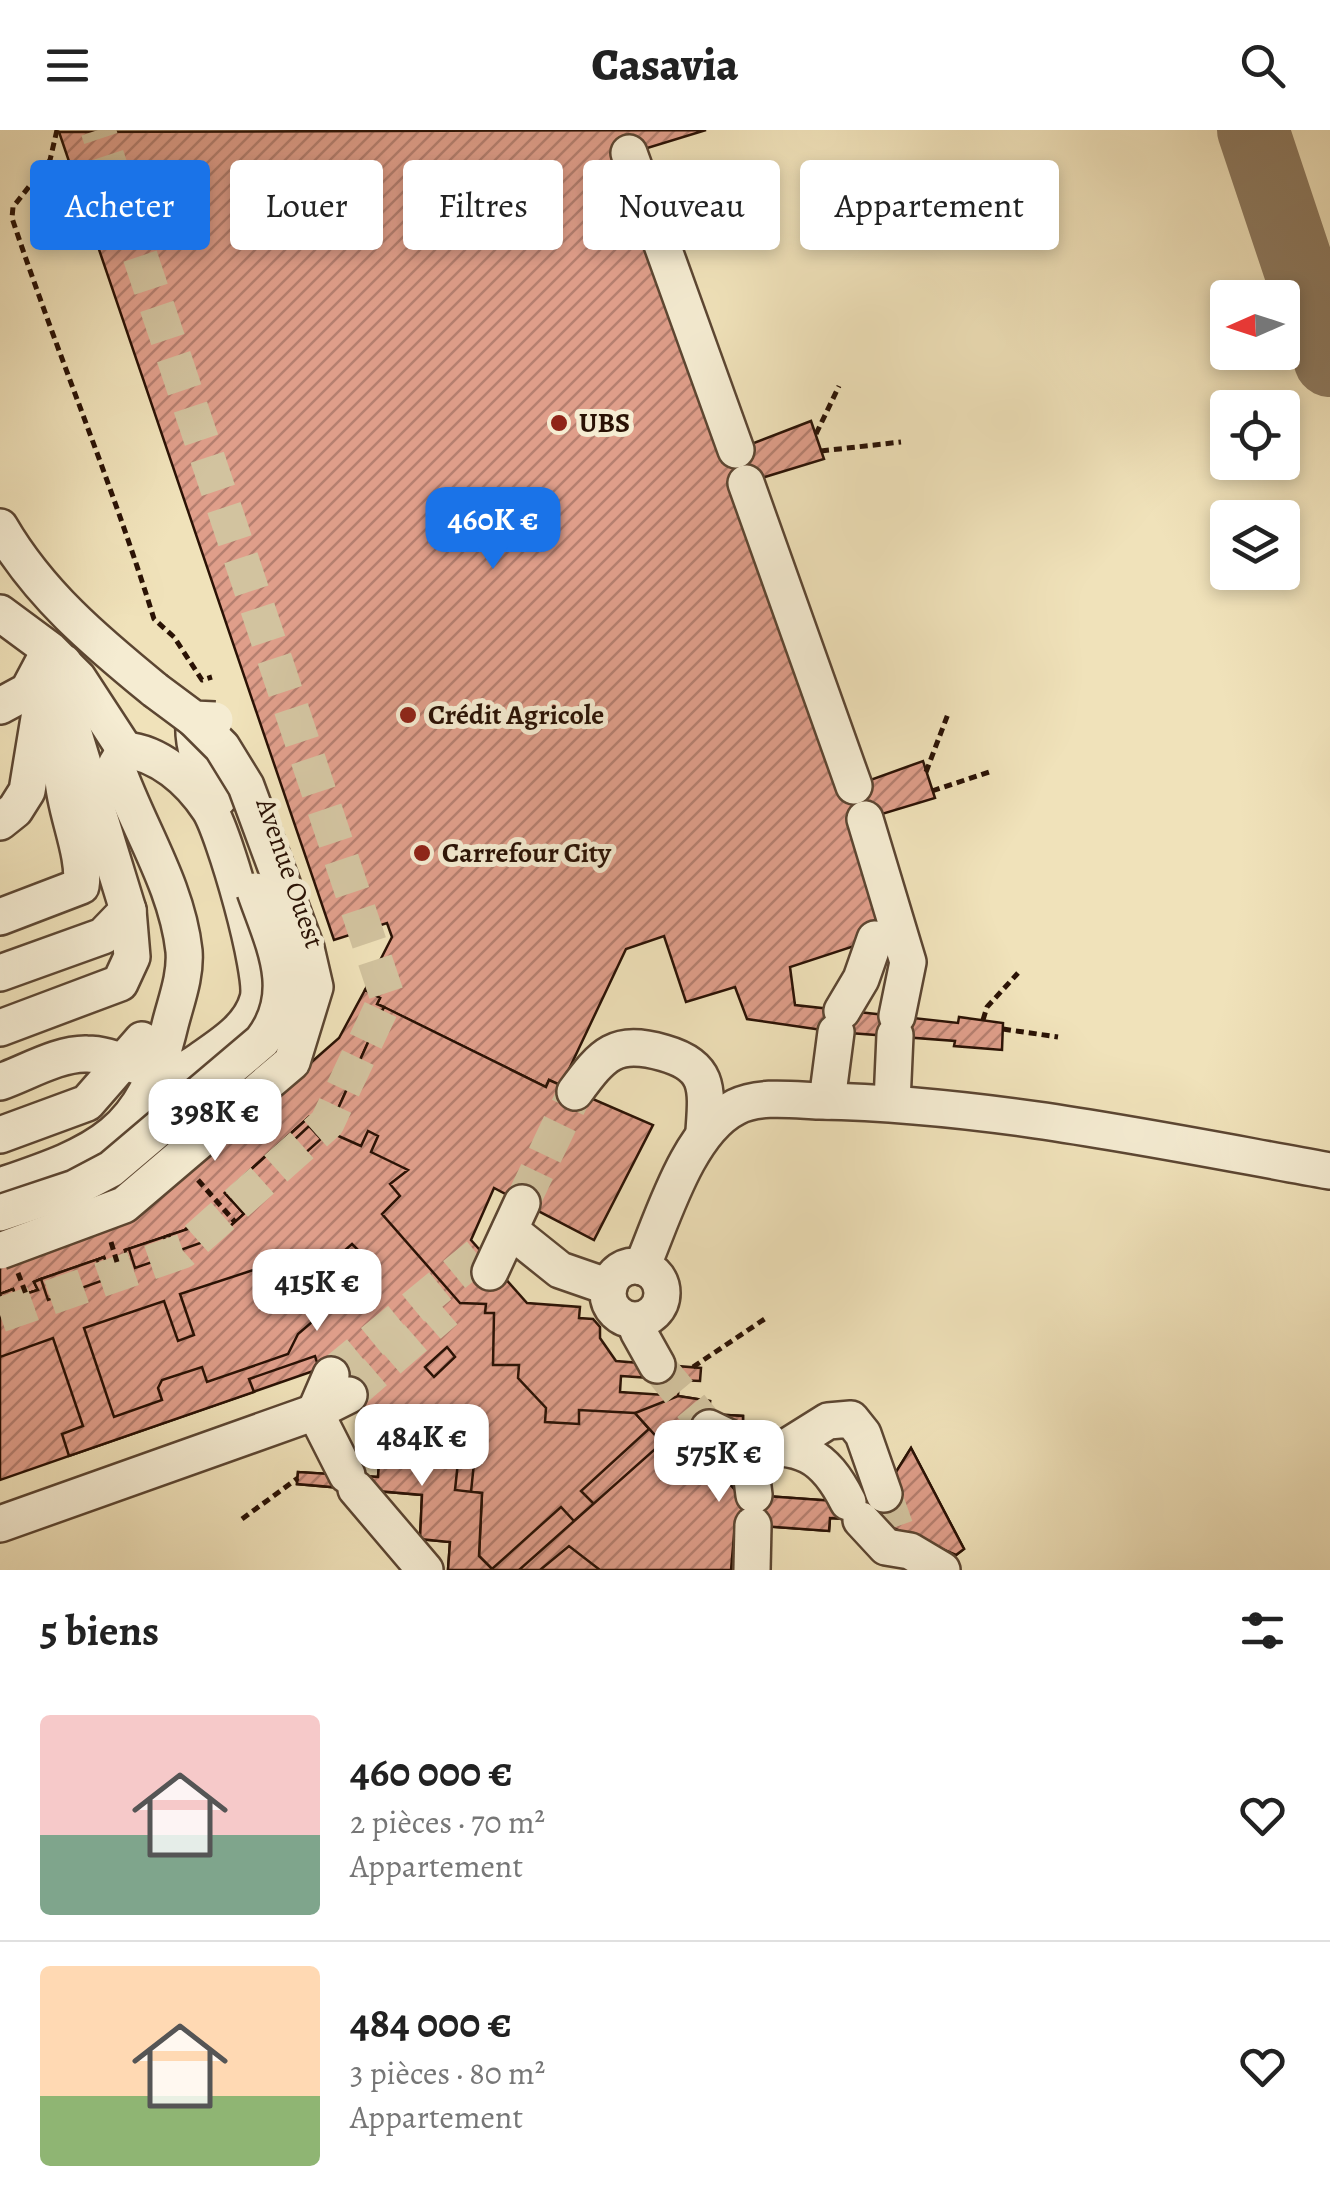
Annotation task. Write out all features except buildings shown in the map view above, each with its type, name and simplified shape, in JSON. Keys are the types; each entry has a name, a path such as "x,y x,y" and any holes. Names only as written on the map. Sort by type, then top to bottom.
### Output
{"lane":[{"path":"629,153 902,932 908,962 896,1017 892,1102"},
{"name":"Avenue Ouest","path":"0,527 27,570 56,604 222,747 246,786 306,948 315,987 284,1040 292,1062 180,1159 110,1212 0,1251"},
{"path":"0,613 57,656 125,750 142,752 183,777 212,812 254,949 260,984 250,1018 182,1072 160,1072 124,1053 87,1054 0,1082"},
{"path":"3,702 28,691 57,656"},
{"path":"0,1028 110,990 131,968 128,910 70,722 57,656"},
{"path":"0,772 26,751 57,656"},
{"path":"0,822 15,810 26,790 57,656"},
{"path":"0,918 75,892 83,876 62,778 63,748 70,722"},
{"path":"0,1186 66,1162 109,1140 160,1072 180,991 184,951 152,845 132,811 116,765 125,750"},
{"path":"0,972 90,942 115,926 128,910"},
{"path":"827,1101 839,1021 876,939"},
{"path":"862,975 896,1017"},
{"path":"0,1097 124,1053 172,1019"},
{"path":"0,1213 74,1188 112,1169 284,1040"},
{"path":"575,1092 597,1062 620,1048 637,1046 685,1059 698,1071 707,1094 704,1131 642,1267"},
{"path":"0,1135 78,1108 97,1094 124,1053"},
{"path":"704,1131 738,1106 774,1100 892,1102 1099,1130 1330,1171"},
{"path":"505,1239 560,1270 609,1287"},
{"path":"642,1267 658,1277 662,1295 655,1312 638,1320 615,1311 609,1287 618,1272 642,1267"},
{"path":"638,1320 638,1331 657,1365"},
{"path":"0,1524 315,1412 340,1385"},
{"path":"315,1412 352,1482 426,1570"},
{"path":"804,1453 813,1428 844,1418 857,1425 868,1454 864,1505"},
{"path":"708,1428 748,1447 804,1453 864,1505 886,1547 904,1540 942,1570"},
{"path":"748,1447 754,1510 752,1570"}],"path":[{"path":"57,130 55,150 14,207 12,218 60,358 94,434 154,619 174,637 202,680 212,677"},
{"path":"816,434 839,386"},
{"path":"821,451 901,442"},
{"path":"926,772 948,714"},
{"path":"932,790 992,771"},
{"path":"984,1020 987,1007 1018,973"},
{"path":"1003,1029 1058,1038"},
{"path":"180,1159 236,1222"},
{"path":"694,1368 766,1318"},
{"path":"242,1519 298,1478"}],"taxiway":[{"path":"1253,130 1330,361"}],"tunnel":[{"path":"0,1315 183,1251 327,1123 387,996 98,130"},
{"path":"522,1203 575,1092"},
{"path":"331,1375 478,1255"},
{"path":"349,1395 446,1311"},
{"path":"657,1365 709,1428"},
{"path":"884,1494 897,1530"}],"place":[{"name":"UBS","path":"559,423"},
{"name":"Crédit Agricole","path":"408,715"},
{"name":"Carrefour City","path":"422,853"}]}
